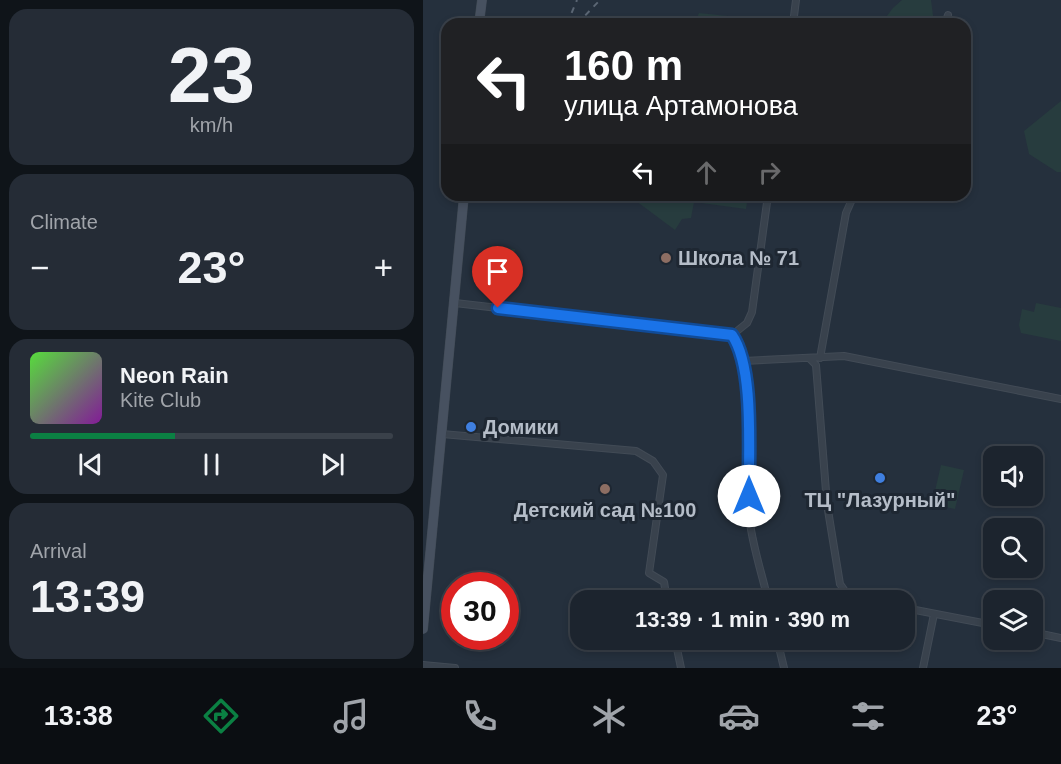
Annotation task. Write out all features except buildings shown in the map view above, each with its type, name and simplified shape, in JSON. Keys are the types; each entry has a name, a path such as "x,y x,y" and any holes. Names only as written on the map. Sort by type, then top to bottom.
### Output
{"main road":[{"path":"480,18 482,0"},
{"path":"423,629 464,201"}],"street":[{"path":"793,18 796,0"},
{"path":"455,303 732,335 747,323 752,312 767,201"},
{"path":"820,358 846,213 851,201"},
{"path":"732,335 740,348 744,361 748,397 749,516 766,590"},
{"path":"744,361 844,356 1061,399"},
{"path":"810,359 816,365 827,504 840,584 844,590"},
{"path":"442,434 636,451 653,460 663,475 649,573 664,582 665,590"},
{"path":"915,610 983,623"},
{"path":"923,668 934,614"},
{"path":"1043,634 1061,638"},
{"path":"677,650 681,668"},
{"path":"780,650 784,668"},
{"path":"423,665 455,668"}],"green space":[{"path":"902,0 931,0 933,18 885,18"},
{"path":"699,13 737,17 737,18 697,18"},
{"path":"1061,101 1061,172 1057,172 1029,154 1024,131"},
{"path":"636,201 747,201 746,209 694,202 691,218 682,219 675,230"},
{"path":"489,246 515,249 513,264 488,261"},
{"path":"1036,303 1061,308 1061,341 1021,333 1019,325 1022,309 1034,312"},
{"path":"941,465 964,470 955,509 932,504"}],"railway":[{"path":"570,18 577,0"},
{"path":"583,18 600,0"}],"place":[{"name":"Школа № 71","path":"666,258"},
{"name":"Домики","path":"471,427"},
{"name":"ТЦ \"Лазурный\"","path":"880,478"},
{"name":"Детский сад №100","path":"605,489"}],"route":[{"path":"498,308 732,335 743,355 748,397 749,496"}]}
